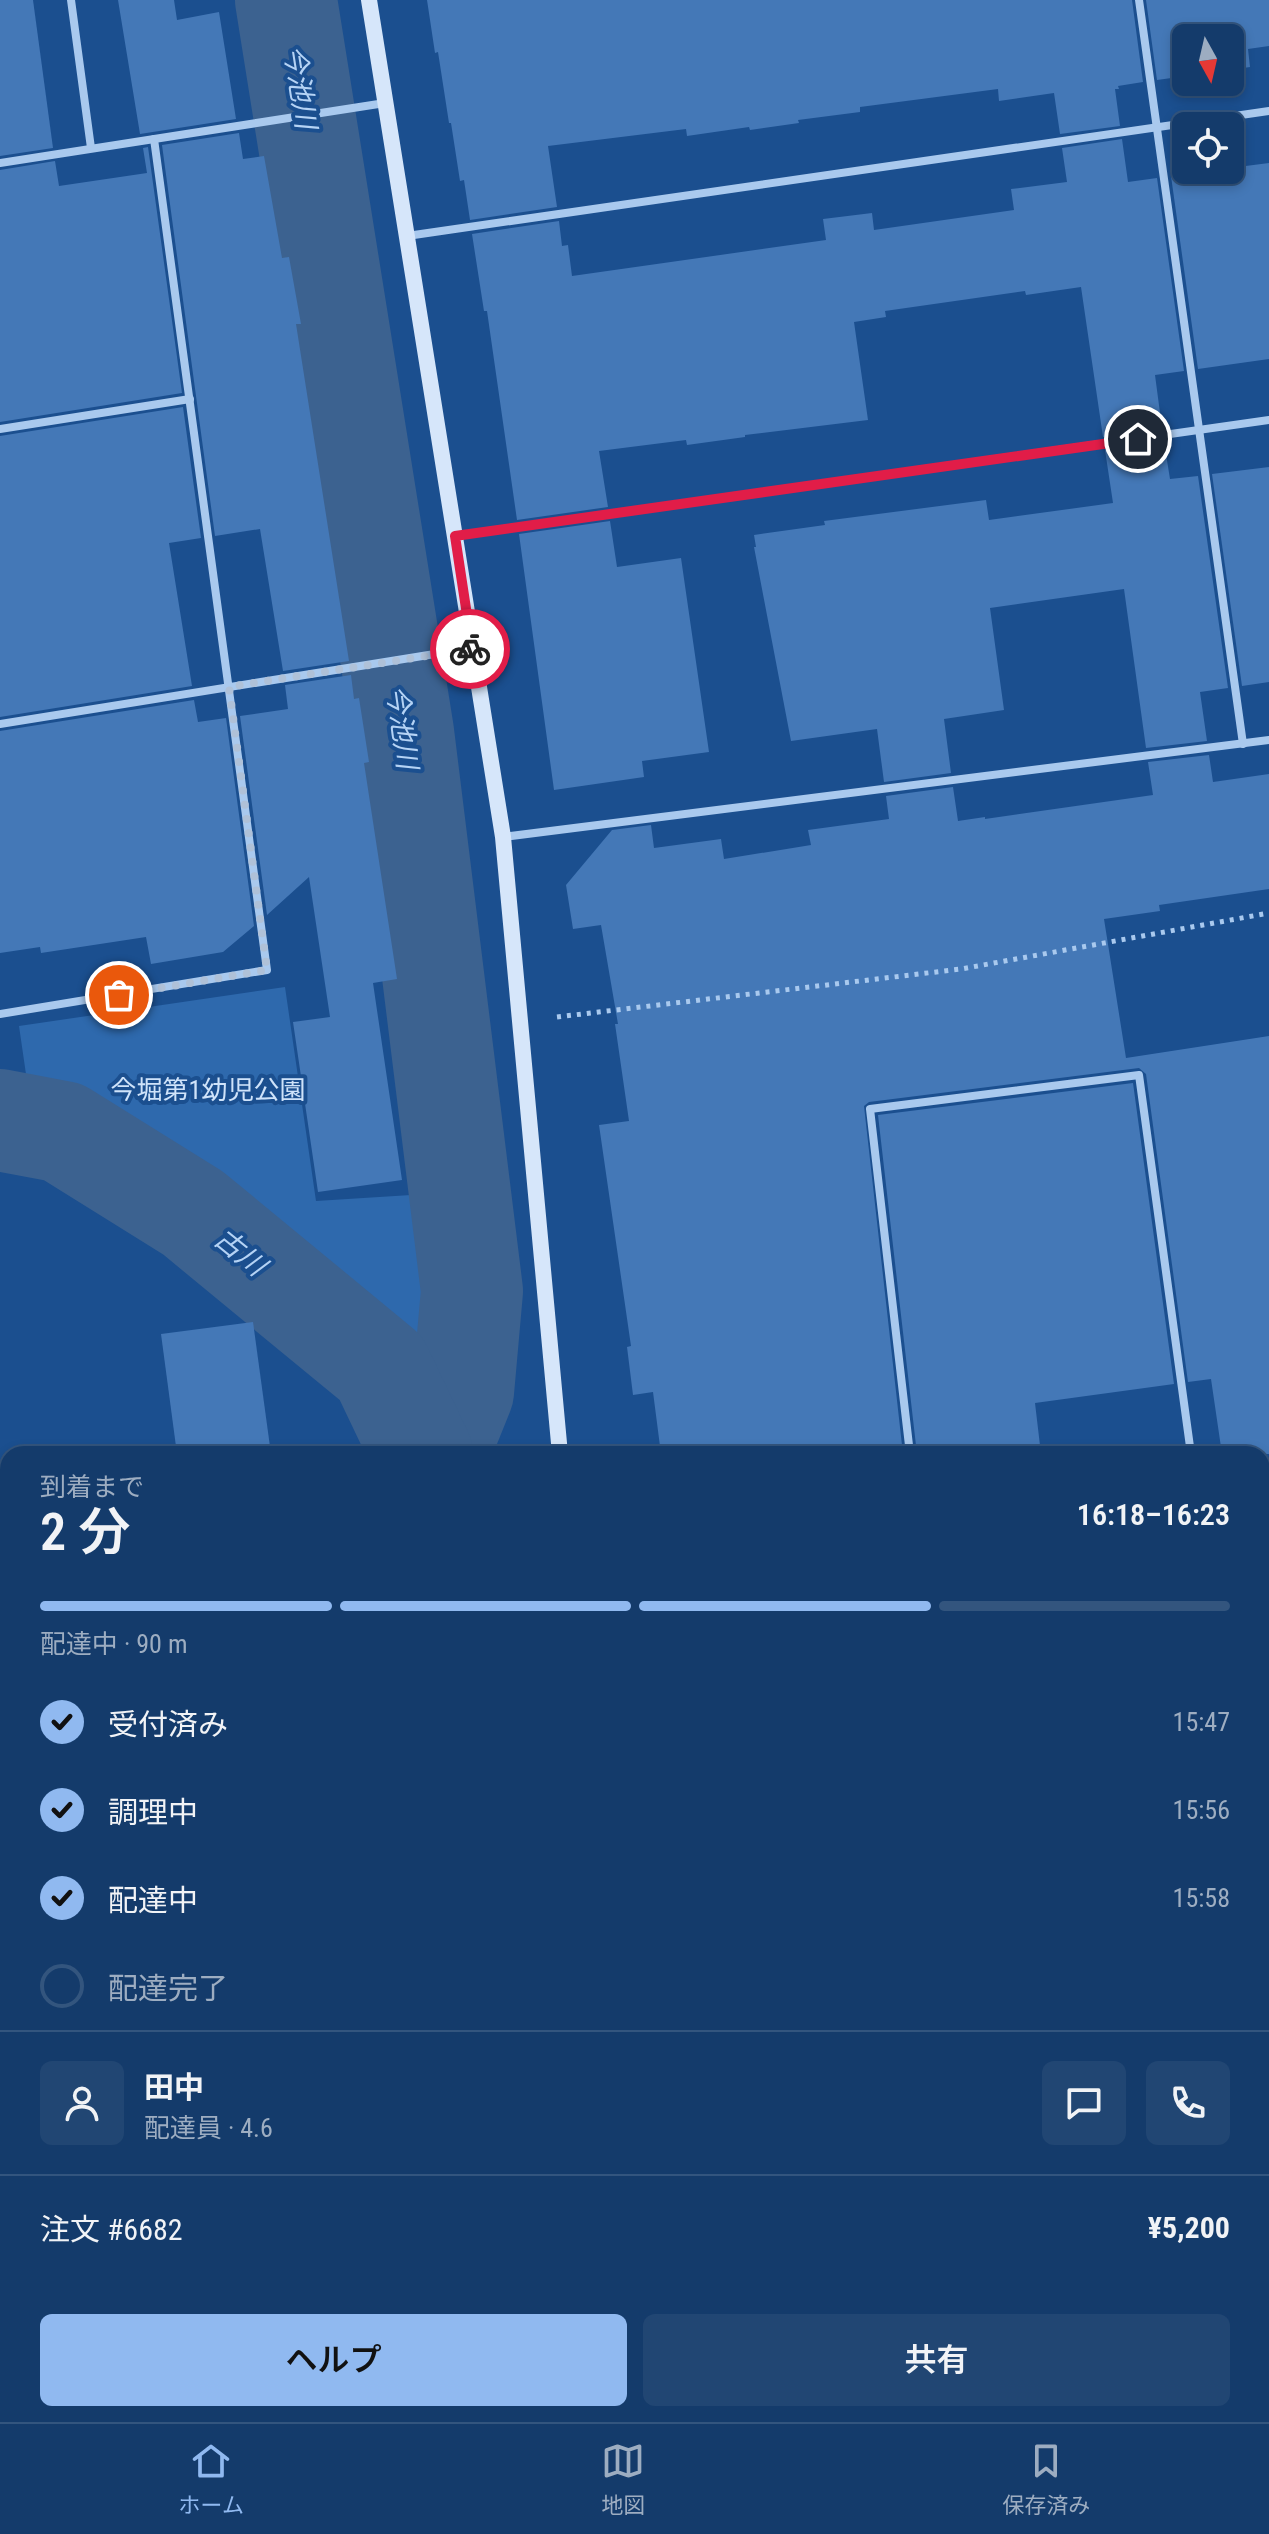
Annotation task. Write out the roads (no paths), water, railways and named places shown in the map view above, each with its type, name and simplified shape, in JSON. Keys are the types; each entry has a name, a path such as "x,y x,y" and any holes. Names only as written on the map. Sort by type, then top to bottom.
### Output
{"street":[{"path":"71,0 91,148"},
{"path":"369,0 503,837 559,1446"},
{"path":"1139,0 1243,744"},
{"path":"0,163 385,103"},
{"path":"406,236 1269,111"},
{"path":"0,1014 267,970 154,139"},
{"path":"0,429 190,399"},
{"path":"455,536 1269,420"},
{"path":"0,724 472,648"},
{"path":"503,837 1269,740"},
{"path":"909,1446 870,1109 1139,1075 1190,1446"}],"waterway":[{"name":"今池川","path":"286,0 403,732 472,1291 463,1392 441,1446"},
{"name":"古川","path":"0,1120 63,1132 193,1213 381,1368 418,1446"}],"park label":[{"name":"今堀第1幼児公園","path":"208,1090"}]}
